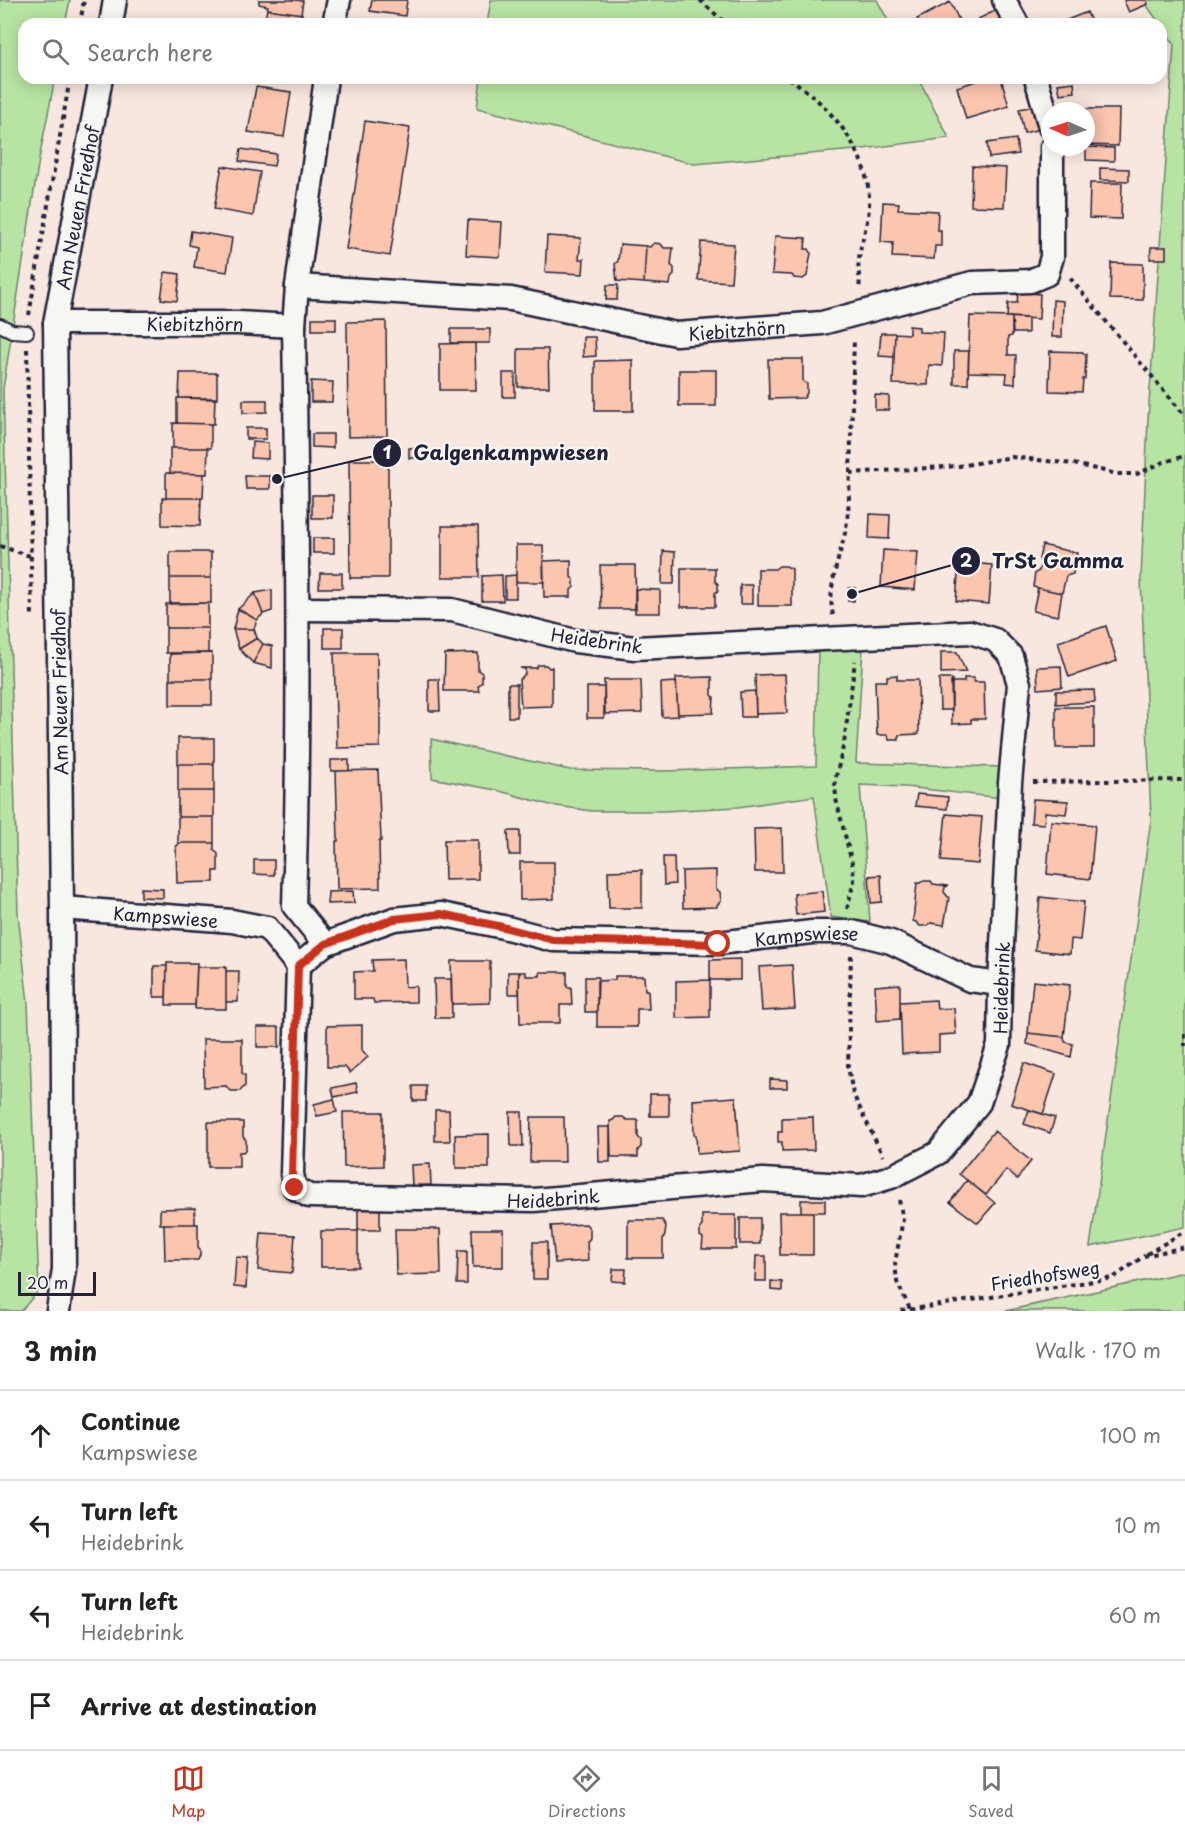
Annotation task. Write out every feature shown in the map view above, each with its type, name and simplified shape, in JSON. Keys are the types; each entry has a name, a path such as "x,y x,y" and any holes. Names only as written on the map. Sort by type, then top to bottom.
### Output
{"street":[{"path":"112,18 115,0"},
{"path":"335,18 339,0"},
{"path":"1004,0 1014,18"},
{"name":"Am Neuen Friedhof","path":"58,1311 64,1269 55,323 100,84"},
{"path":"294,906 267,928 298,966 325,944 294,906 298,773 298,609 294,326 297,286 325,84"},
{"path":"1038,84 1043,102"},
{"path":"1052,156 1052,257"},
{"name":"Kiebitzhörn","path":"297,286 511,299 675,334 822,323 972,284 1030,281 1047,274 1052,257"},
{"name":"Kiebitzhörn","path":"55,323 238,323 294,326"},
{"name":"Heidebrink","path":"298,609 452,610 575,641 635,648 970,632 995,640 1011,656 1019,684 1010,783 999,1045 979,1103 938,1153 891,1178 861,1186 763,1180 534,1200 309,1196 295,1188 292,1174 298,966"},
{"name":"Kampswiese","path":"62,908 232,921 267,928"},
{"name":"Kampswiese","path":"325,944 394,919 441,914 553,940 718,944 812,932 852,932 891,942 970,980 1000,984"}],"lane":[{"path":"0,325 12,331 27,332"}],"path":[{"path":"81,18 84,0"},
{"path":"700,0 720,18"},
{"path":"798,84 837,120 855,150 867,184 869,208 857,271 860,286 856,298 854,322 850,473 845,532 836,565 831,605 834,621 856,654 844,742 835,781 836,799 854,867 854,881 847,910 852,932 848,1067 853,1094 889,1170 897,1195 903,1219 895,1263 897,1282 910,1309"},
{"path":"1052,257 1185,416"},
{"path":"850,473 959,466 1012,458 1074,464 1117,474 1137,474 1185,456"},
{"path":"0,546 30,555"},
{"path":"1010,783 1185,780"},
{"path":"1185,1034 1185,1046"},
{"path":"1144,1256 1185,1232"},
{"name":"Friedhofsweg","path":"901,1311 1113,1278 1144,1256 1185,1247"}],"green space":[{"path":"0,0 70,0 66,18 18,18 18,84 54,84 39,159 3,389 18,914 28,1003 39,1290 21,1311 0,1311"},
{"path":"491,0 877,0 887,18 488,18"},
{"path":"1143,0 1185,0 1185,1227 1090,1247 1151,819 1141,579 1148,419 1174,44 1167,34 1167,18 1156,18"},
{"path":"480,84 921,84 949,138 855,150 694,164 477,108"},
{"path":"818,648 863,648 856,763 1004,767 1001,798 906,787 860,785 870,922 831,917 814,796 738,807 663,811 592,811 550,805 496,790 432,778 431,739 570,770 666,771 816,766"},
{"path":"1185,1272 1185,1311 1005,1311"}],"building":[{"path":"259,0 303,1 301,14 267,9 268,6 259,4"},
{"path":"372,0 407,0 405,16 370,11"},
{"path":"1146,0 1148,4 1129,12 1124,1"},
{"path":"950,2 958,18 919,18"},
{"path":"267,9 302,14 301,18 265,18"},
{"path":"997,10 1001,18 980,18"},
{"path":"1087,12 1090,18 1072,18"},
{"path":"967,84 1003,84 1009,106 966,119 957,87"},
{"path":"1058,84 1074,84 1075,92 1060,94"},
{"path":"256,87 291,92 284,137 248,132"},
{"path":"1034,106 1040,129 1024,133 1019,109"},
{"path":"1095,109 1119,109 1118,146 1095,145"},
{"path":"365,121 410,128 390,256 346,249"},
{"path":"1016,139 1018,154 989,158 987,143"},
{"path":"1095,147 1114,148 1114,161 1086,160 1086,156 1095,156"},
{"path":"241,149 276,154 274,166 239,161"},
{"path":"222,166 260,172 253,216 214,209"},
{"path":"972,166 1006,168 1004,207 971,206"},
{"path":"1100,168 1129,169 1129,181 1100,180"},
{"path":"1090,183 1122,183 1121,219 1089,218"},
{"path":"883,202 899,203 898,209 938,211 937,230 941,230 941,246 935,246 934,259 892,257 893,243 881,242"},
{"path":"468,220 502,222 500,257 466,255"},
{"path":"191,231 232,238 227,272 194,267 197,247 189,245"},
{"path":"547,236 581,238 579,259 584,259 583,274 545,272"},
{"path":"775,236 806,238 805,249 809,249 811,253 807,276 803,279 794,278 792,275 772,274"},
{"path":"701,242 734,244 731,282 698,280"},
{"path":"654,243 661,244 664,248 673,248 671,265 674,268 674,275 670,285 644,283 646,246 650,247"},
{"path":"620,244 646,246 644,283 617,281 615,264 618,261"},
{"path":"1151,247 1166,247 1166,259 1150,259"},
{"path":"1111,263 1143,264 1143,300 1110,299"},
{"path":"165,272 180,274 177,301 161,299"},
{"path":"607,285 618,285 617,300 606,300"},
{"path":"1018,292 1040,294 1039,319 1007,317 1008,303 1017,303"},
{"path":"1053,300 1063,301 1062,337 1052,337"},
{"path":"970,316 1012,317 1012,336 1008,337 1008,355 1016,355 1015,384 1006,383 1007,373 968,372"},
{"path":"1012,317 1028,318 1028,333 1013,333"},
{"path":"312,318 336,318 336,330 312,330"},
{"path":"386,321 387,436 348,437 347,322"},
{"path":"909,326 919,327 919,332 944,333 942,366 929,365 928,385 893,384 895,333 909,334"},
{"path":"451,329 490,329 490,343 451,343"},
{"path":"881,333 895,333 894,357 879,356"},
{"path":"583,337 595,337 596,356 583,357"},
{"path":"475,343 476,390 440,390 440,344"},
{"path":"518,349 548,349 549,387 518,387"},
{"path":"954,351 969,351 968,384 954,384"},
{"path":"1050,351 1086,354 1082,392 1049,391"},
{"path":"768,359 803,359 803,381 807,384 807,393 804,398 769,399"},
{"path":"633,360 633,411 595,411 595,361"},
{"path":"679,370 716,370 716,406 679,406"},
{"path":"180,373 217,373 217,399 179,398"},
{"path":"503,373 515,373 515,397 503,397"},
{"path":"311,381 333,382 332,402 311,402"},
{"path":"875,395 889,396 889,410 875,410"},
{"path":"177,398 215,398 214,424 177,423"},
{"path":"243,400 267,400 267,412 243,413"},
{"path":"173,423 211,424 211,448 173,448"},
{"path":"246,428 266,428 266,439 246,439"},
{"path":"312,434 333,434 333,448 312,447"},
{"path":"252,442 268,443 268,459 251,458"},
{"path":"170,448 208,448 207,474 170,473"},
{"path":"409,448 425,448 425,458 409,458"},
{"path":"349,460 388,460 388,578 350,578"},
{"path":"166,473 204,474 203,498 166,498"},
{"path":"245,476 270,476 270,489 246,489"},
{"path":"312,495 333,495 333,518 312,518"},
{"path":"162,498 201,498 200,526 162,525"},
{"path":"870,514 890,515 889,539 869,538"},
{"path":"442,526 478,526 479,577 442,577"},
{"path":"313,538 334,538 334,553 313,553"},
{"path":"516,545 543,545 544,582 516,582"},
{"path":"1042,545 1077,553 1073,574 1066,576 1062,593 1033,587 1035,573 1039,571 1041,562 1039,559"},
{"path":"883,550 918,552 915,590 881,587"},
{"path":"663,551 675,552 674,584 662,584"},
{"path":"170,552 211,552 211,578 170,578"},
{"path":"571,560 571,577 574,580 574,587 571,590 571,597 544,597 543,561"},
{"path":"959,562 992,565 989,604 956,601"},
{"path":"600,565 635,565 636,609 601,609"},
{"path":"779,566 792,569 792,606 758,606 758,569 775,569"},
{"path":"681,568 715,568 718,591 715,593 715,607 681,607"},
{"path":"320,573 342,573 342,588 319,588"},
{"path":"502,575 503,601 482,601 482,576"},
{"path":"516,575 516,598 505,598 505,576"},
{"path":"170,578 211,578 211,603 170,603"},
{"path":"740,585 752,585 752,604 740,604"},
{"path":"849,588 855,588 854,601 848,601"},
{"path":"1038,588 1062,593 1058,616 1033,611"},
{"path":"635,589 660,590 660,613 635,613"},
{"path":"272,590 272,611 263,614 255,593"},
{"path":"255,593 263,614 257,620 238,609"},
{"path":"208,603 208,628 166,628 166,604"},
{"path":"238,609 257,620 254,629 233,629"},
{"path":"1106,626 1117,661 1069,677 1058,642"},
{"path":"166,628 208,628 208,653 166,653"},
{"path":"324,628 343,628 343,648 324,648"},
{"path":"233,629 254,629 257,638 239,649"},
{"path":"257,638 263,644 253,663 239,649"},
{"path":"263,644 272,646 272,668 253,663"},
{"path":"941,652 957,652 966,672 941,673"},
{"path":"212,653 212,679 170,679 170,654"},
{"path":"334,653 377,653 380,747 337,748"},
{"path":"478,653 478,670 482,673 482,682 478,686 479,691 444,691 445,654"},
{"path":"538,665 552,667 552,706 521,707 519,680 525,674 525,669 520,668 536,668"},
{"path":"1061,666 1062,687 1038,689 1037,667"},
{"path":"785,674 787,713 756,714 755,675"},
{"path":"897,675 897,680 918,680 919,734 899,735 899,740 889,740 888,735 877,735 875,681 887,681 887,676"},
{"path":"712,677 713,713 678,714 676,678"},
{"path":"964,678 974,678 974,682 984,682 985,719 971,719 971,723 952,724 951,682 964,682"},
{"path":"170,679 212,679 212,705 170,705"},
{"path":"429,679 439,679 440,711 429,711"},
{"path":"939,679 952,679 952,710 940,710"},
{"path":"604,680 641,680 642,713 605,714"},
{"path":"676,682 678,716 662,717 661,683"},
{"path":"508,684 517,684 517,717 508,717"},
{"path":"587,687 604,687 604,718 587,718"},
{"path":"1094,690 1095,702 1056,704 1056,691"},
{"path":"755,691 756,717 741,717 740,692"},
{"path":"1056,707 1094,707 1094,748 1056,748"},
{"path":"178,738 214,738 214,764 178,764"},
{"path":"331,760 349,760 349,771 331,771"},
{"path":"178,764 214,764 214,791 178,791"},
{"path":"378,770 380,888 337,889 336,771"},
{"path":"178,791 214,791 214,817 178,817"},
{"path":"917,794 948,797 947,809 915,806"},
{"path":"1033,799 1068,801 1066,814 1045,812 1044,824 1031,823"},
{"path":"946,814 982,817 978,864 941,861"},
{"path":"178,817 214,817 214,843 178,843"},
{"path":"1051,821 1095,825 1090,879 1047,874"},
{"path":"782,828 783,872 755,872 754,829"},
{"path":"508,831 520,831 520,855 509,855"},
{"path":"444,840 478,840 478,879 445,880"},
{"path":"178,843 214,843 214,850 218,854 218,871 214,871 214,882 177,883 176,846"},
{"path":"663,857 674,857 675,884 664,885"},
{"path":"254,860 274,860 274,875 254,874"},
{"path":"520,862 554,862 554,899 520,900"},
{"path":"642,870 642,908 609,908 608,871"},
{"path":"716,870 716,889 720,892 721,901 717,907 683,908 682,871"},
{"path":"881,875 882,902 871,903 869,876"},
{"path":"923,881 948,886 945,887 944,892 949,898 944,925 931,923 920,926 913,921 917,883"},
{"path":"141,888 163,889 163,898 141,897"},
{"path":"353,891 354,903 327,904 328,892"},
{"path":"822,891 824,912 796,915 794,894"},
{"path":"1040,897 1084,902 1080,940 1071,939 1070,954 1035,950"},
{"path":"404,959 405,987 416,986 416,1002 374,1003 373,999 354,999 354,972 373,971 372,960"},
{"path":"740,959 740,980 710,980 710,960"},
{"path":"451,961 490,961 490,1003 452,1004"},
{"path":"167,963 197,963 195,1005 166,1005"},
{"path":"792,965 795,1009 762,1011 759,967"},
{"path":"154,966 167,966 166,997 154,997"},
{"path":"197,967 226,967 226,1009 195,1009"},
{"path":"226,971 239,971 238,1002 226,1002"},
{"path":"508,972 519,972 519,994 508,994"},
{"path":"519,972 526,972 526,976 540,976 540,972 567,972 567,987 571,987 572,1005 560,1005 560,1023 520,1023"},
{"path":"615,976 644,976 645,990 648,990 649,1009 637,1009 637,1027 597,1027 597,981 615,980"},
{"path":"585,977 598,977 597,1012 585,1012"},
{"path":"434,979 451,979 452,1018 435,1018"},
{"path":"710,980 710,1017 676,1018 676,981"},
{"path":"1033,981 1070,985 1064,1037 1028,1033"},
{"path":"900,984 900,1019 877,1021 875,986"},
{"path":"936,1000 937,1009 954,1008 956,1034 939,1035 939,1052 902,1054 900,1002"},
{"path":"362,1025 362,1050 368,1057 350,1073 345,1067 327,1067 327,1026"},
{"path":"257,1027 279,1027 279,1047 257,1047"},
{"path":"1028,1033 1064,1037 1065,1042 1073,1044 1071,1057 1027,1044"},
{"path":"203,1039 242,1039 242,1073 245,1075 245,1086 240,1091 230,1091 226,1086 204,1087"},
{"path":"1024,1063 1056,1074 1043,1114 1011,1104"},
{"path":"770,1079 787,1080 787,1088 770,1088"},
{"path":"356,1083 358,1092 334,1097 332,1088"},
{"path":"413,1086 426,1086 426,1101 413,1101"},
{"path":"650,1094 669,1094 669,1116 650,1116"},
{"path":"736,1097 740,1151 697,1154 693,1100"},
{"path":"334,1099 337,1112 317,1116 314,1104"},
{"path":"435,1110 449,1110 450,1141 435,1141"},
{"path":"1029,1110 1055,1118 1050,1133 1024,1124"},
{"path":"343,1112 383,1112 383,1166 344,1167"},
{"path":"510,1112 522,1112 523,1146 511,1146"},
{"path":"531,1117 564,1117 565,1162 530,1162"},
{"path":"616,1117 638,1120 638,1137 641,1140 641,1147 638,1150 638,1157 611,1157 610,1121"},
{"path":"813,1117 814,1150 782,1151 782,1142 778,1142 778,1132 782,1132 782,1118"},
{"path":"208,1122 243,1122 246,1149 239,1152 239,1167 208,1167"},
{"path":"598,1127 610,1127 610,1162 599,1162"},
{"path":"994,1131 1031,1161 1017,1179 1006,1170 986,1195 959,1174"},
{"path":"489,1134 489,1168 456,1168 455,1135"},
{"path":"430,1164 431,1185 412,1186 411,1165"},
{"path":"967,1180 995,1203 978,1223 950,1202"},
{"path":"801,1200 825,1200 825,1212 801,1212"},
{"path":"380,1207 380,1230 358,1230 358,1208"},
{"path":"195,1208 195,1224 160,1224 160,1209"},
{"path":"779,1212 813,1212 813,1255 780,1255"},
{"path":"702,1215 736,1215 736,1249 702,1249 703,1238 700,1236 700,1228"},
{"path":"740,1218 760,1218 760,1244 740,1244"},
{"path":"628,1220 662,1220 666,1226 663,1258 628,1258"},
{"path":"164,1224 198,1224 200,1255 198,1260 165,1260"},
{"path":"586,1224 590,1229 590,1238 587,1242 588,1261 555,1263 551,1226"},
{"path":"395,1229 440,1229 441,1274 396,1275"},
{"path":"472,1229 503,1229 503,1267 473,1267"},
{"path":"321,1231 358,1231 358,1267 321,1267"},
{"path":"261,1233 295,1235 292,1273 258,1270"},
{"path":"533,1242 547,1242 547,1279 533,1279"},
{"path":"458,1251 467,1251 467,1284 457,1284"},
{"path":"756,1256 766,1256 766,1281 755,1281"},
{"path":"236,1257 248,1258 246,1288 234,1287"},
{"path":"613,1269 626,1269 625,1282 612,1281"},
{"path":"771,1281 782,1282 782,1291 771,1290"}],"place":[{"name":"Galgenkampwiesen","path":"277,479"},
{"name":"TrSt Gamma","path":"852,594"}],"route":[{"path":"295,1188 292,1174 298,966 325,944 394,919 441,914 553,940 718,944"}]}
